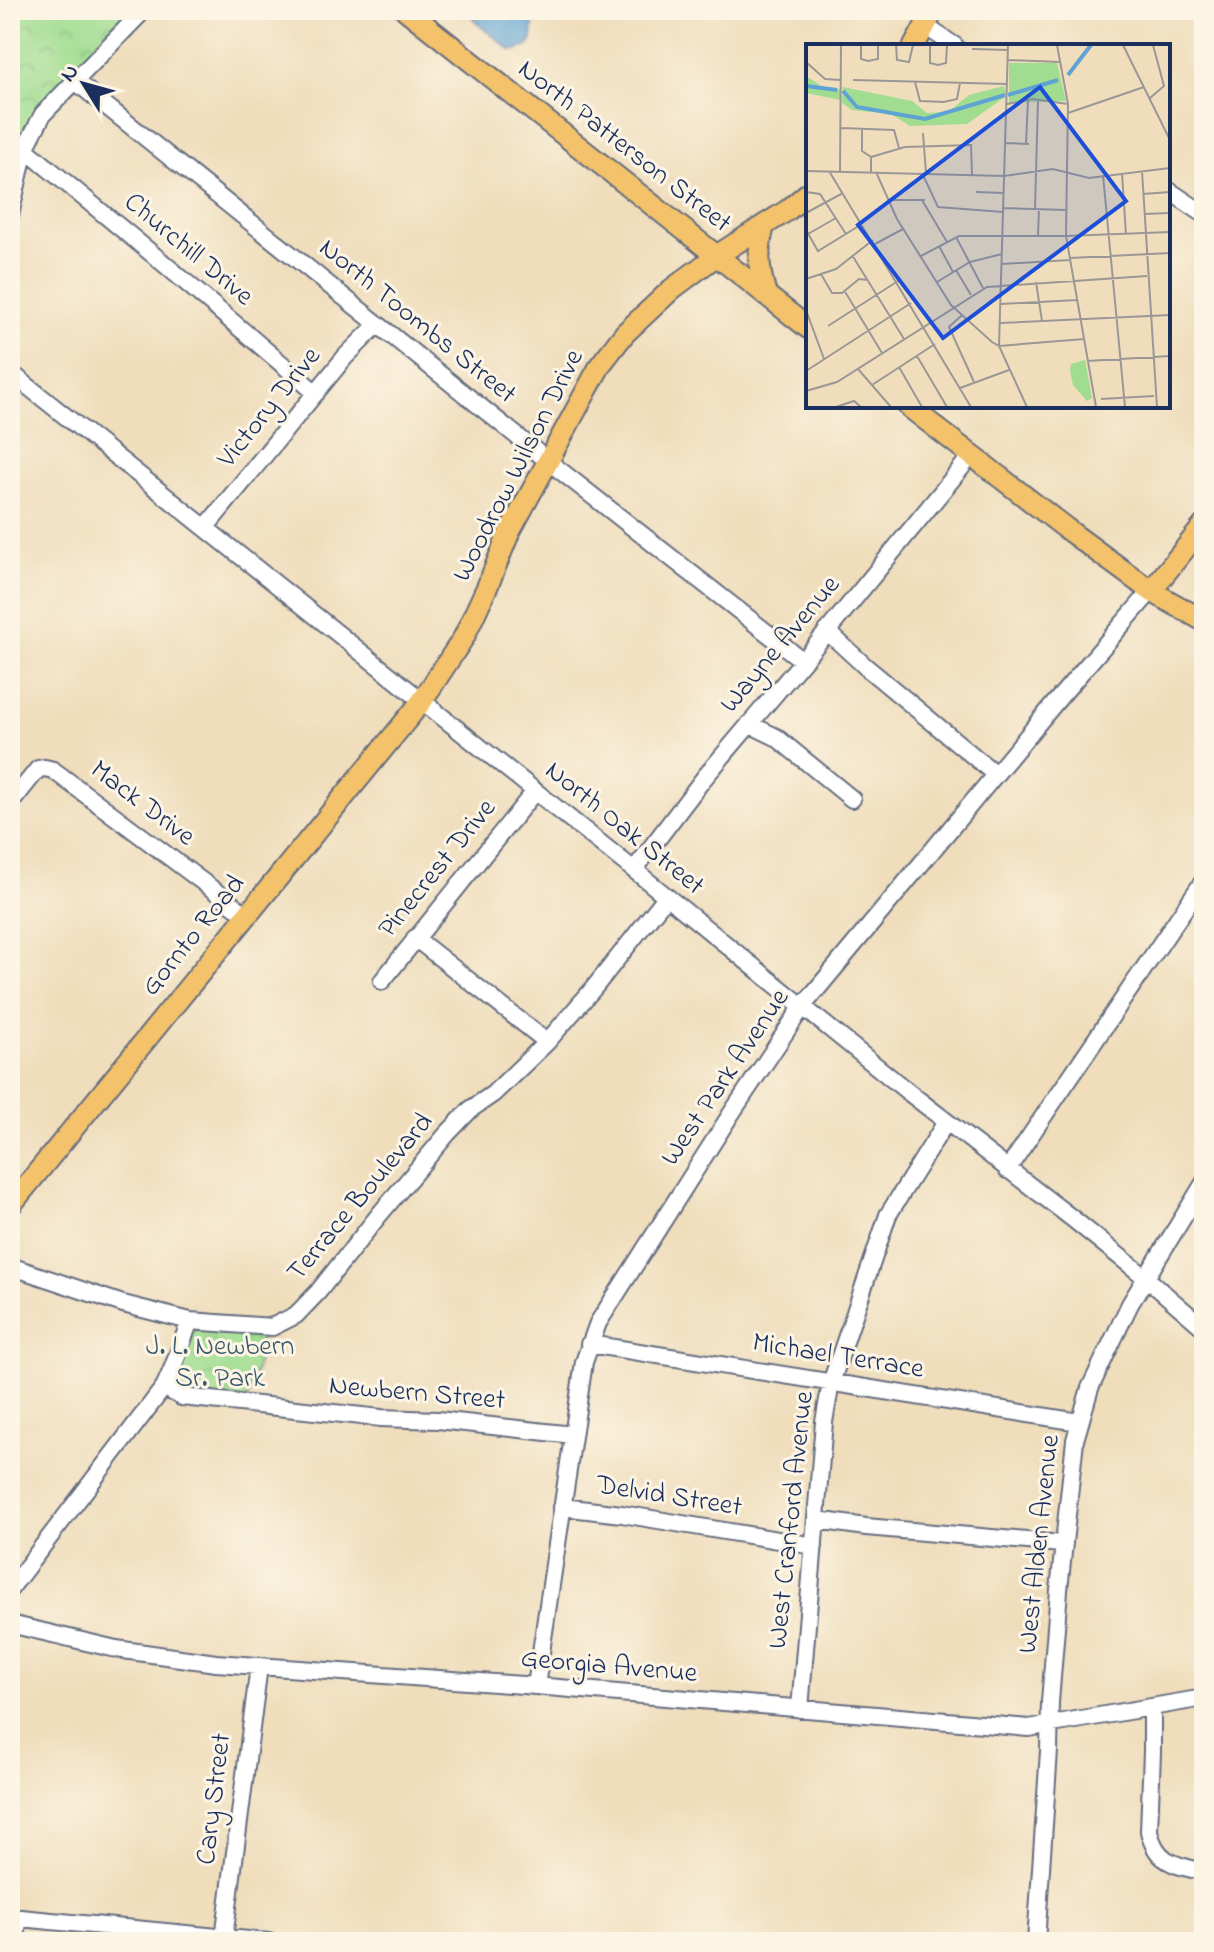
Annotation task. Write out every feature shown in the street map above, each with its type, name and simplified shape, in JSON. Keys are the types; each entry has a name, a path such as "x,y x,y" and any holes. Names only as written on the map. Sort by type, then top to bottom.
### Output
{"main road":[{"name":"North Patterson Street","path":"406,10 806,326"},
{"path":"915,44 929,18"},
{"name":"Woodrow Wilson Drive","path":"422,701 464,637 509,533 601,364 625,333 672,289 806,195"},
{"path":"764,225 758,252 766,295"},
{"path":"911,408 1151,591 1204,621"},
{"path":"1151,591 1204,525"},
{"name":"Gornto Road","path":"10,1206 422,701"}],"street":[{"path":"10,215 25,149 43,114 144,10"},
{"path":"929,18 953,44"},
{"name":"North Toombs Street","path":"75,81 548,461 803,661"},
{"name":"Churchill Drive","path":"25,149 316,393"},
{"path":"1170,191 1204,214"},
{"name":"Victory Drive","path":"206,527 345,357 378,324"},
{"name":"North Oak Street","path":"10,372 946,1122 1145,1277 1204,1328"},
{"name":"Wayne Avenue","path":"634,870 704,778 971,456"},
{"name":"West Park Avenue","path":"536,1686 584,1362 598,1323 803,1006 1151,591"},
{"path":"827,631 995,774"},
{"path":"749,724 776,737 852,799"},
{"name":"Mack Drive","path":"10,804 38,769 53,770 247,915"},
{"name":"Pinecrest Drive","path":"382,981 535,791"},
{"path":"1007,1170 1204,880"},
{"name":"Terrace Boulevard","path":"10,1266 123,1304 190,1321 272,1327 296,1315 447,1134 547,1042 666,897"},
{"path":"415,938 547,1042"},
{"name":"West Cranford Avenue","path":"800,1709 824,1422 831,1383 888,1215 946,1122"},
{"name":"West Alden Avenue","path":"1036,1942 1062,1544 1075,1440 1090,1388 1130,1304 1204,1183"},
{"path":"10,1589 164,1387 190,1321"},
{"name":"Michael Terrace","path":"589,1344 1079,1422"},
{"name":"Newbern Street","path":"164,1387 181,1397 573,1435"},
{"name":"Delvid Street","path":"562,1507 814,1546"},
{"path":"817,1520 1062,1544"},
{"name":"Georgia Avenue","path":"10,1624 116,1649 259,1666 1029,1728 1204,1698"},
{"name":"Cary Street","path":"224,1938 259,1666"},
{"path":"1152,1707 1151,1841 1160,1857 1204,1872"},
{"path":"16,1942 14,1918 184,1938 269,1942"}],"green space":[{"path":"10,10 137,10 53,94 10,202"},
{"name":"J. L. Newbern Sr. Park","path":"197,1328 261,1331 256,1367 246,1402 182,1394 176,1380 190,1335"}],"water":[{"path":"471,10 496,10 514,17 522,10 534,10 532,40 512,51 479,25 470,15"}]}
